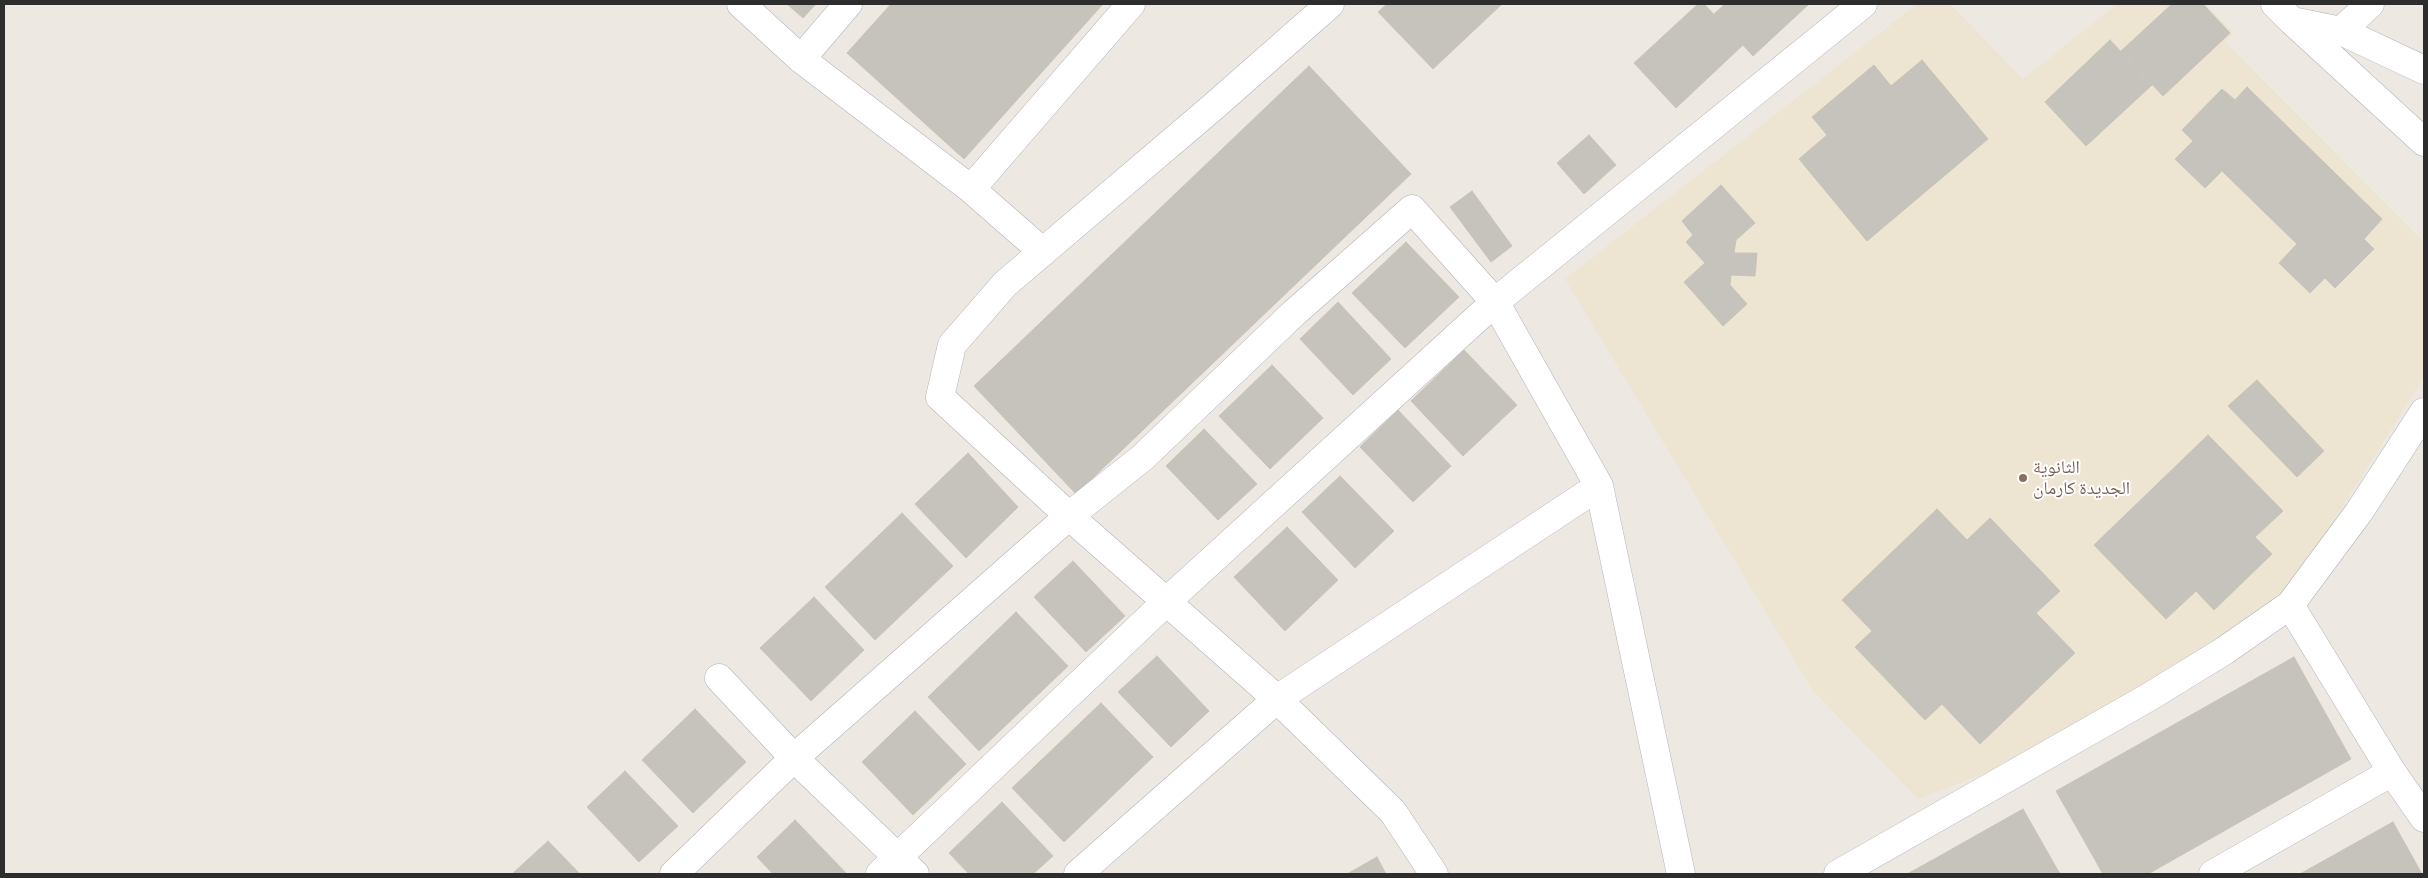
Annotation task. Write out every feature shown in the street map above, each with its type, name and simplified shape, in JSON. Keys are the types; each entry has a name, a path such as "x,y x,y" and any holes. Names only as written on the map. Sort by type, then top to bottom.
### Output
{"street":[{"path":"741,4 801,59 970,188 1043,252"},
{"path":"801,59 848,4"},
{"path":"970,188 1131,4"},
{"path":"1330,4 1213,108 1005,284 952,345 940,397 1068,516 1277,699 1393,812 1434,874"},
{"path":"719,678 897,868 1166,602 1495,302 1863,4"},
{"path":"2341,31 2370,4"},
{"path":"2284,12 2341,31 2424,70"},
{"path":"2284,12 2424,142"},
{"path":"674,874 794,758 1068,516 1142,458 1294,313 1412,209 1495,302 1599,486 1681,874"},
{"path":"1838,874 2149,697 2224,651 2290,605 2421,424"},
{"path":"1078,874 1277,699 1599,486"},
{"path":"2290,605 2392,772 2424,818"},
{"path":"2212,874 2392,772"}],"shaded area":[{"name":"الثانوية الجديدة كارمان","path":"1917,4 1950,4 2023,79 2117,4 2205,4 2234,33 2225,42 2424,242 2424,377 2298,578 2246,628 2036,754 1918,799 1813,691 1565,279"}],"building":[{"path":"787,4 816,4 803,18"},
{"path":"891,4 1103,4 964,159 847,53"},
{"path":"1387,4 1502,4 1433,69 1378,12"},
{"path":"1698,4 1704,4 1743,45 1676,108 1634,63"},
{"path":"1725,4 1809,4 1753,56 1714,14"},
{"path":"2172,4 2203,4 2230,33 2163,96 2121,51"},
{"path":"2110,40 2152,85 2086,146 2045,102"},
{"path":"1922,60 1988,139 1867,241 1799,159 1827,135 1812,117 1874,65 1891,86"},
{"path":"1309,66 1411,174 1076,494 974,386"},
{"path":"2247,87 2382,219 2364,239 2374,249 2335,288 2325,278 2310,293 2279,263 2297,244 2222,171 2205,188 2175,159 2193,141 2182,130 2222,89 2235,100"},
{"path":"1589,135 1616,165 1584,194 1557,163"},
{"path":"1721,185 1755,223 1736,240 1734,253 1757,253 1755,276 1731,275 1730,285 1747,304 1723,326 1684,282 1705,263 1686,242 1693,235 1682,221"},
{"path":"1472,191 1512,246 1491,262 1450,207"},
{"path":"1406,242 1459,297 1405,348 1352,293"},
{"path":"1338,302 1391,359 1353,395 1300,339"},
{"path":"1464,350 1517,405 1463,456 1411,401"},
{"path":"1272,365 1323,418 1270,469 1219,416"},
{"path":"2257,380 2324,451 2297,477 2228,406"},
{"path":"1398,410 1451,466 1413,502 1360,447"},
{"path":"1204,429 1257,484 1218,520 1166,466"},
{"path":"2208,435 2283,511 2255,537 2272,554 2214,610 2196,591 2166,619 2094,545"},
{"path":"968,453 1018,507 966,558 915,504"},
{"path":"1340,476 1394,531 1355,568 1302,512"},
{"path":"1937,509 1967,540 1990,518 2060,591 2036,613 2075,653 1980,744 1942,704 1925,720 1855,647 1872,631 1842,600"},
{"path":"902,513 953,566 875,640 825,587"},
{"path":"1287,527 1338,580 1285,631 1234,577"},
{"path":"1073,561 1125,616 1086,652 1034,597"},
{"path":"814,597 864,650 811,701 760,648"},
{"path":"1016,612 1068,666 979,751 928,697"},
{"path":"1157,656 1209,711 1171,747 1118,692"},
{"path":"2294,657 2351,759 2148,874 2103,874 2056,791"},
{"path":"1101,703 1153,757 1064,842 1012,788"},
{"path":"695,709 746,762 693,813 642,760"},
{"path":"915,711 966,764 913,815 862,762"},
{"path":"625,771 678,826 639,862 587,807"},
{"path":"1002,802 1053,856 1033,874 969,874 949,853"},
{"path":"2023,809 2060,874 1935,874 1929,862"},
{"path":"795,820 847,874 773,874 757,857"},
{"path":"2393,822 2422,874 2300,874"},
{"path":"548,841 580,874 512,874"},
{"path":"1377,857 1386,874 1347,874"},
{"path":"1929,862 1935,874 1907,874"}],"place":[{"name":"الثانوية الجديدة كارمان","path":"2023,478"}]}
